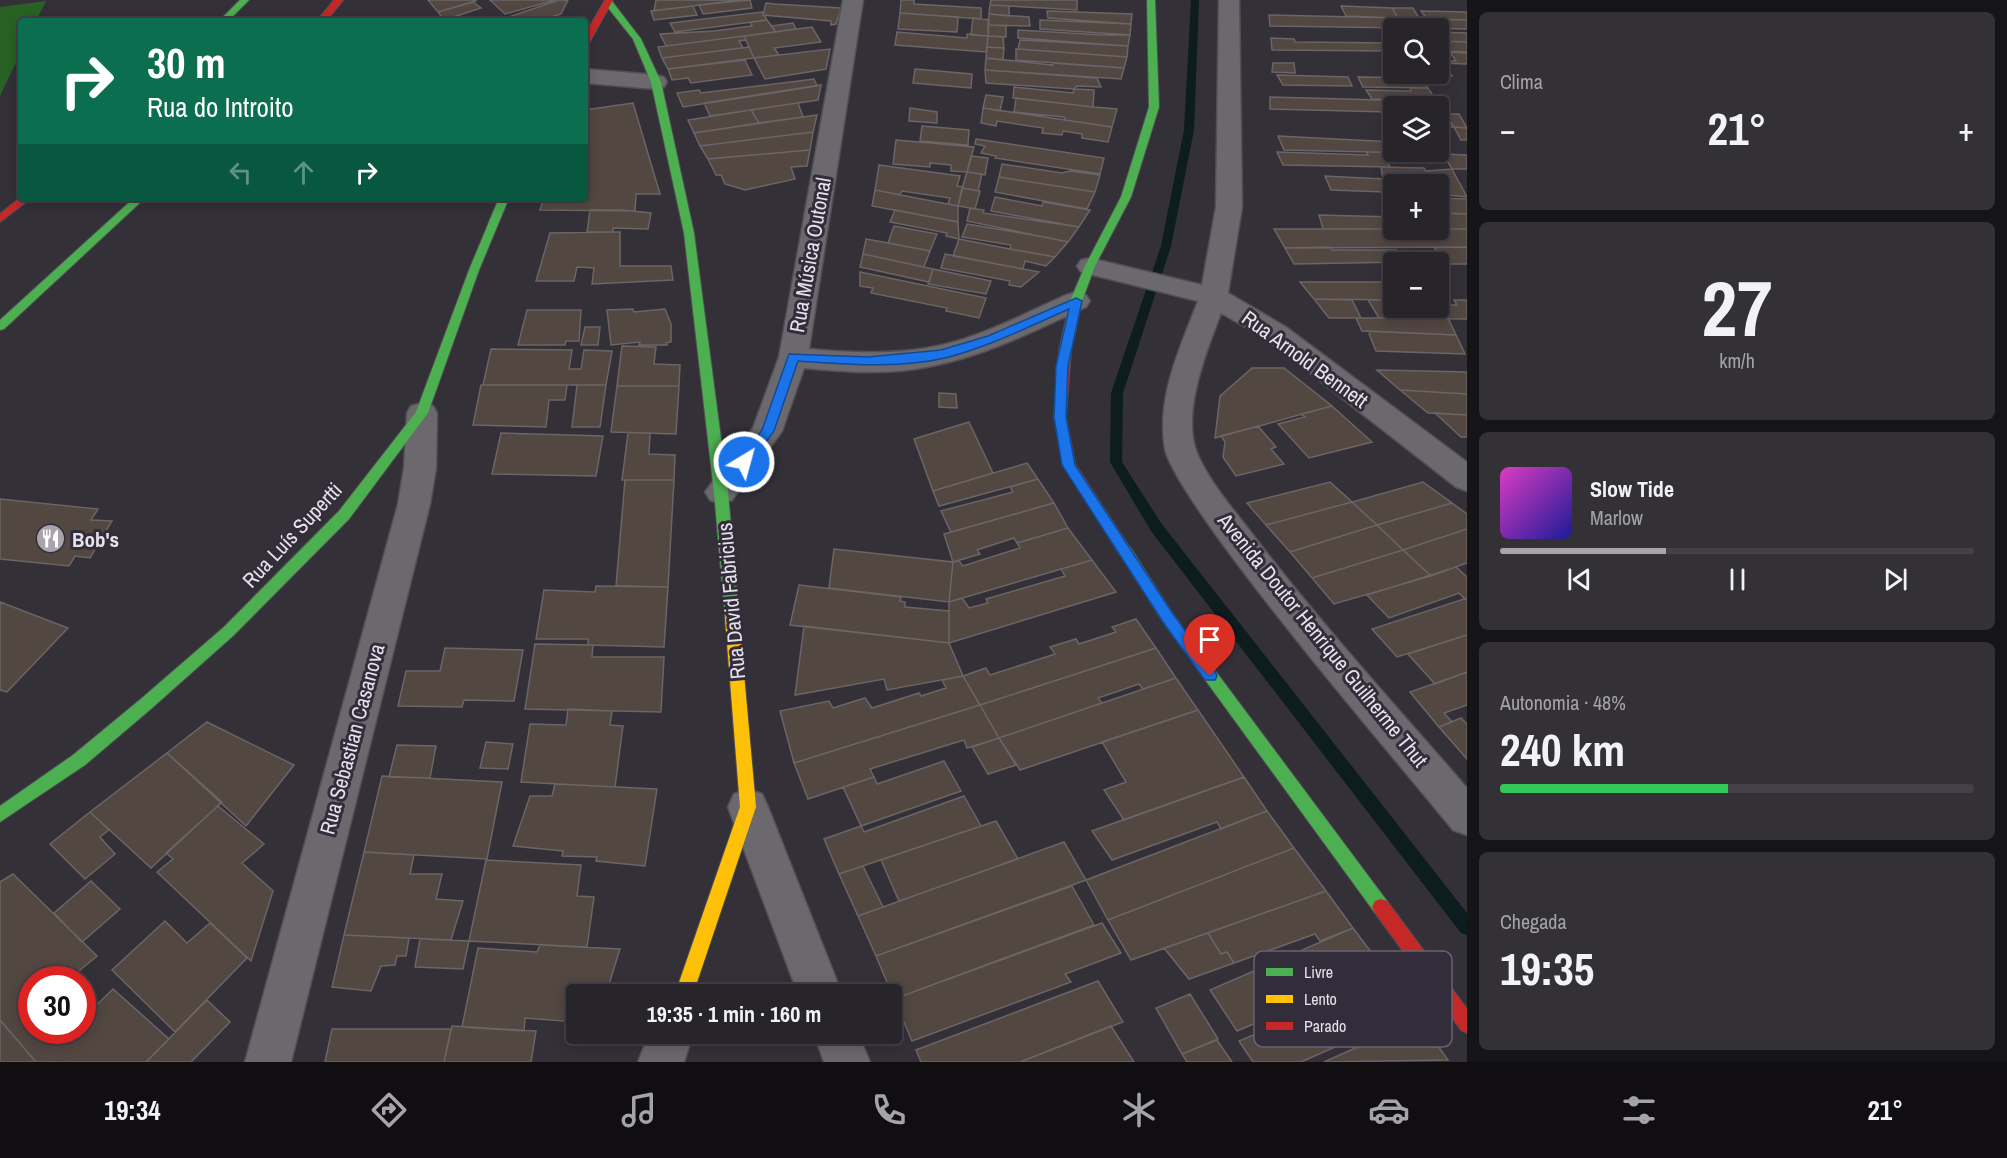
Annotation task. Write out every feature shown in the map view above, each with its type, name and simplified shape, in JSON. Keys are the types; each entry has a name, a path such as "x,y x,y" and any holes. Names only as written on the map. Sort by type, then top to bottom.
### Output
{"street":[{"path":"226,18 245,0"},
{"path":"324,18 339,0"},
{"name":"Rua Música Outonal","path":"722,492 767,431 793,357 853,0"},
{"path":"1151,0 1154,107 1126,197 1090,266 1076,301 1062,366 1060,417 1069,465 1168,618 1413,951"},
{"name":"Avenida Doutor Henrique Guilherme Thut","path":"1229,0 1230,207 1214,296 1191,355 1177,413 1181,452 1210,502 1274,588 1467,817"},
{"path":"588,38 609,1"},
{"name":"Rua David Fabricius","path":"609,1 637,39 656,82 689,232 722,492 748,807 687,984"},
{"path":"588,76 656,82"},
{"path":"0,219 22,201"},
{"path":"0,326 137,201"},
{"name":"Rua Luís Supertti","path":"0,815 79,760 229,631 344,515 422,413 474,270 503,201"},
{"name":"Rua Arnold Bennett","path":"1090,266 1214,296 1276,333 1467,479"},
{"path":"793,357 868,361 942,354 992,338 1076,301"},
{"name":"Rua Sebastian Casanova","path":"268,1062 414,504 420,468 422,413"},
{"path":"748,807 816,984"},
{"path":"1452,1004 1467,1024"},
{"path":"661,1062 667,1044"},
{"path":"840,1044 847,1062"}],"green space":[{"path":"46,1 38,18 18,18 18,58 0,96 0,7"}],"building":[{"path":"428,0 475,0 476,1 438,12"},
{"path":"490,0 555,0 505,14"},
{"path":"559,0 568,0 561,14 548,18 506,18"},
{"path":"656,0 740,0 654,11"},
{"path":"750,0 752,8 703,14 699,5"},
{"path":"901,0 914,0 914,4 981,8 981,19 900,13"},
{"path":"991,0 1077,0 1077,10 990,5"},
{"path":"473,2 481,8 450,18 442,18 438,12"},
{"path":"766,3 841,8 836,24 831,25 831,21 763,15"},
{"path":"990,5 1009,6 1009,16 989,14"},
{"path":"693,6 697,15 654,20 651,11"},
{"path":"1341,6 1392,8 1398,18 1346,16"},
{"path":"1392,8 1413,8 1419,18 1398,18"},
{"path":"1047,11 1132,14 1131,24 1048,18"},
{"path":"1421,11 1467,12 1467,20 1426,18"},
{"path":"762,12 767,20 675,32 670,23"},
{"path":"900,13 958,17 957,32 898,29"},
{"path":"989,14 1029,17 1030,26 988,25"},
{"path":"1269,15 1398,18 1383,18 1383,28 1270,26"},
{"path":"973,18 989,20 988,36 971,35"},
{"path":"1449,19 1467,20 1467,29 1449,29"},
{"path":"767,20 776,32 666,46 660,34 714,31 752,26 750,22"},
{"path":"1040,20 1131,24 1130,35 1040,29"},
{"path":"793,23 796,29 776,32 771,26"},
{"path":"988,25 1006,26 1006,37 988,36"},
{"path":"812,27 821,42 774,48 779,55 754,58 744,36"},
{"path":"1018,30 1130,35 1128,46 1018,38"},
{"path":"897,32 967,38 967,34 988,36 986,52 895,45"},
{"path":"1449,32 1467,33 1467,42 1449,41"},
{"path":"744,36 746,40 739,41 743,48 662,58 658,47"},
{"path":"988,36 1003,37 1004,48 987,47"},
{"path":"1271,38 1294,39 1295,42 1383,43 1383,51 1272,50"},
{"path":"1020,40 1128,46 1127,57 1018,49"},
{"path":"1449,41 1467,42 1467,52 1449,51"},
{"path":"749,47 754,58 668,69 662,58"},
{"path":"987,47 1004,48 1003,60 986,58"},
{"path":"830,49 826,69 765,79 754,58"},
{"path":"1016,49 1127,57 1124,68 1016,60"},
{"path":"1450,52 1467,53 1467,64 1449,63 1449,61 1456,61"},
{"path":"986,58 1053,65 1052,63 1124,68 1121,79 985,70"},
{"path":"745,60 752,75 691,83 688,78 672,80 668,69"},
{"path":"1273,63 1294,63 1295,73 1272,72"},
{"path":"915,69 972,74 971,88 913,83"},
{"path":"985,70 1097,78 1101,87 1077,86 1074,89 986,83"},
{"path":"1277,75 1348,77 1352,86 1283,85"},
{"path":"1358,77 1383,77 1383,84 1426,84 1428,88 1363,87"},
{"path":"814,79 817,86 683,107 677,93 699,90 701,93"},
{"path":"821,85 818,100 710,116 704,103"},
{"path":"1014,87 1073,93 1074,89 1094,90 1093,107 1013,98"},
{"path":"1410,88 1428,88 1433,96 1383,96 1383,99 1372,99 1366,90 1411,91"},
{"path":"986,95 1003,97 1000,111 983,108"},
{"path":"1270,97 1381,100 1383,103 1383,112 1270,109"},
{"path":"1016,98 1117,109 1112,127 1065,120 1064,117 1014,112"},
{"path":"633,103 660,194 636,194 635,211 540,210 543,201 588,201 588,110"},
{"path":"798,103 803,117 759,123 751,110"},
{"path":"910,108 937,112 937,123 909,121"},
{"path":"983,108 1112,127 1108,142 1082,138 1082,134 1063,131 1062,135 1042,133 1043,128 997,121 996,126 981,123"},
{"path":"751,110 759,123 694,133 688,120"},
{"path":"1449,114 1459,114 1467,128 1454,127 1449,120"},
{"path":"817,115 813,132 700,146 694,133"},
{"path":"922,126 969,130 968,145 920,141"},
{"path":"1454,127 1467,128 1467,140 1461,140"},
{"path":"813,132 810,150 708,159 700,146"},
{"path":"1278,136 1383,141 1383,152 1284,150"},
{"path":"976,139 1104,158 1100,174 995,158 996,156 981,153 985,146 975,144"},
{"path":"896,140 974,147 967,172 951,171 951,165 930,163 930,167 893,164"},
{"path":"810,150 807,166 791,167 795,179 745,190 725,184 721,175 716,175 708,159"},
{"path":"1277,152 1368,155 1366,152 1382,152 1383,162 1387,162 1390,167 1283,165"},
{"path":"1449,154 1467,155 1467,169 1452,169 1448,162"},
{"path":"971,156 988,158 985,175 967,172"},
{"path":"1002,164 1062,173 1070,171 1100,175 1095,192 999,177"},
{"path":"879,165 960,176 957,186 963,187 958,206 948,204 950,198 902,191 900,195 875,190"},
{"path":"1381,167 1424,168 1426,171 1452,169 1467,197 1449,195 1449,174 1383,174 1383,179"},
{"path":"967,172 982,174 978,191 962,188"},
{"path":"1325,176 1383,179 1383,192 1331,190"},
{"path":"999,177 1095,192 1087,209 995,192"},
{"path":"962,188 980,191 975,209 958,206"},
{"path":"875,190 958,206 958,222 872,206"},
{"path":"995,197 1042,206 1043,202 1090,210 1079,227 991,211"},
{"path":"1449,198 1467,199 1467,214 1449,213"},
{"path":"970,208 984,210 983,213 1079,227 1068,242 967,221"},
{"path":"590,210 651,213 648,229 613,228 613,232 587,232"},
{"path":"895,210 958,222 959,239 946,236 947,233 890,222"},
{"path":"1449,213 1467,214 1467,229 1449,229"},
{"path":"1319,215 1383,217 1383,229 1323,229"},
{"path":"967,224 1068,242 1055,257 1010,249 1011,245 962,237"},
{"path":"894,226 937,234 930,251 888,243"},
{"path":"1274,229 1383,229 1383,240 1449,240 1449,229 1467,229 1467,247 1285,248"},
{"path":"620,232 620,266 671,266 673,280 592,284 594,268 577,267 574,281 536,281 550,233"},
{"path":"866,239 930,251 924,267 863,254"},
{"path":"959,239 1055,257 1046,266 1025,261 1023,269 953,256"},
{"path":"1330,247 1332,250 1397,250 1398,252 1383,252 1383,262 1294,264 1285,248"},
{"path":"1434,247 1467,247 1467,264 1449,264 1449,252 1437,252"},
{"path":"863,254 933,269 929,282 860,267"},
{"path":"945,254 1039,272 1021,287 1009,285 1010,281 941,268"},
{"path":"933,269 991,281 986,294 928,284"},
{"path":"860,272 986,298 979,318 946,311 947,308 871,293 873,288 860,286"},
{"path":"1300,282 1383,282 1383,300 1314,299"},
{"path":"1314,299 1352,300 1361,318 1329,318"},
{"path":"1368,300 1383,300 1383,318 1449,318 1449,305 1457,305 1454,300 1467,300 1467,319 1379,318"},
{"path":"633,309 634,312 665,309 671,324 671,342 666,343 667,345 639,345 640,342 611,345 607,310"},
{"path":"527,310 581,310 579,341 566,341 565,345 518,345"},
{"path":"1356,318 1448,318 1456,335 1362,331"},
{"path":"585,327 600,327 598,345 581,345"},
{"path":"1368,331 1456,335 1465,354 1376,351"},
{"path":"622,346 656,347 654,364 680,365 679,386 617,386"},
{"path":"491,349 572,350 569,369 581,369 584,350 612,351 606,385 483,385"},
{"path":"1252,368 1284,368 1332,406 1215,438 1220,396"},
{"path":"1377,370 1467,372 1467,394 1400,390"},
{"path":"481,385 567,385 565,400 549,400 546,427 473,425"},
{"path":"577,385 606,385 600,427 572,427"},
{"path":"617,386 679,386 676,434 611,432"},
{"path":"1400,390 1467,394 1467,415 1428,413"},
{"path":"939,393 956,394 957,408 939,407"},
{"path":"1332,406 1372,442 1309,458 1278,424 1305,417 1301,414"},
{"path":"1435,413 1467,415 1467,437 1461,437"},
{"path":"969,422 993,473 933,491 914,439"},
{"path":"1258,426 1276,447 1271,449 1284,464 1236,476 1223,457 1225,442 1221,436"},
{"path":"501,433 603,436 596,476 492,474"},
{"path":"628,433 650,433 649,454 675,455 674,480 622,480"},
{"path":"1027,463 1038,479 939,506 933,491"},
{"path":"1038,479 1054,503 951,532 941,511 1013,492 1010,487"},
{"path":"625,480 674,480 668,587 616,586"},
{"path":"1330,482 1352,502 1266,525 1247,503"},
{"path":"1423,482 1452,503 1377,525 1352,502"},
{"name":"Bob's","path":"0,499 98,509 91,520 112,521 90,558 75,556 69,566 0,559"},
{"path":"1352,502 1377,525 1290,552 1266,525"},
{"path":"1054,503 1068,528 1017,543 1014,538 977,550 980,554 953,562 944,534"},
{"path":"1452,503 1467,514 1467,529 1403,550 1377,525"},
{"path":"1377,525 1403,550 1312,578 1290,552"},
{"path":"1068,528 1092,560 949,602 953,562 959,561 963,566 1020,548 1017,543"},
{"path":"1467,529 1467,563 1431,576 1403,550"},
{"path":"834,549 953,562 949,602 829,588"},
{"path":"1403,550 1431,576 1334,604 1312,578"},
{"path":"1092,560 1116,592 949,643 949,602 962,598 969,608 988,603 986,599 1065,576 1061,569"},
{"path":"1456,567 1467,577 1467,598 1465,599 1459,593 1389,618 1367,595"},
{"path":"799,585 901,597 900,601 905,602 905,607 949,611 949,643 790,625"},
{"path":"596,586 668,587 664,647 588,645 588,639 536,639 544,590 595,592"},
{"path":"1467,598 1467,635 1397,657 1372,629"},
{"path":"0,602 68,628 7,692 0,690"},
{"path":"1136,619 1156,648 980,705 963,676 986,668 990,675 1055,654 1050,647 1076,639 1079,644 1116,632 1112,627"},
{"path":"804,626 949,643 963,676 887,690 884,679 795,695"},
{"path":"1467,635 1467,672 1435,684 1408,654"},
{"path":"535,644 593,645 592,657 664,657 661,712 525,709"},
{"path":"445,648 523,650 514,701 464,700 462,707 398,706 406,671 440,671"},
{"path":"1156,648 1176,678 1143,689 1139,684 1098,698 1102,703 999,738 980,705"},
{"path":"1467,672 1467,705 1444,713 1452,722 1439,727 1410,692"},
{"path":"963,676 980,705 794,763 780,711 829,701 833,708 865,698 872,708 919,693 921,696 946,688 942,680"},
{"path":"1176,678 1198,710 1020,770 999,738"},
{"path":"980,705 999,738 967,748 964,740 870,769 874,777 808,799 794,763"},
{"path":"568,709 612,711 610,725 623,726 615,787 521,782 530,724 566,725"},
{"path":"1198,710 1244,777 1124,820 1104,790 1126,782 1102,742"},
{"path":"1461,718 1467,724 1467,759 1439,727"},
{"path":"207,722 294,765 246,826 167,753"},
{"path":"999,738 1016,765 988,774 972,747"},
{"path":"486,742 513,744 508,769 480,768"},
{"path":"397,745 436,746 430,778 389,777"},
{"path":"167,753 222,802 151,868 90,812"},
{"path":"944,761 961,791 861,826 843,787 874,777 877,784"},
{"path":"382,776 502,782 487,859 364,852"},
{"path":"1244,777 1267,811 1221,829 1217,822 1112,860 1092,831"},
{"path":"555,784 657,789 645,866 596,861 597,857 562,856 563,851 513,846 530,796 552,796"},
{"path":"964,796 981,826 839,874 824,839 861,826 864,832"},
{"path":"218,806 264,844 242,863 273,891 251,961 157,872 173,859 166,853"},
{"path":"1267,811 1294,848 1108,920 1086,880"},
{"path":"90,812 109,830 100,837 115,854 85,879 50,844"},
{"path":"996,821 1018,859 899,901 881,860"},
{"path":"1064,842 1086,880 876,956 858,916"},
{"path":"1294,848 1326,891 1131,960 1108,920"},
{"path":"364,852 414,855 410,874 442,874 436,899 463,901 451,940 344,935"},
{"path":"486,860 581,865 577,896 594,897 587,947 469,941"},
{"path":"863,866 883,907 858,916 839,874"},
{"path":"13,874 97,956 85,966 18,966 18,1041 0,1020 0,882"},
{"path":"91,881 120,909 82,942 54,913"},
{"path":"1072,886 1094,925 902,996 902,984 888,984 876,956"},
{"path":"1326,891 1353,928 1320,941 1315,934 1268,951 1254,951 1254,956 1234,963 1227,952 1221,954 1208,933"},
{"path":"165,921 187,943 210,923 247,958 175,1032 112,970"},
{"path":"1102,923 1121,953 1065,974 1071,982 912,1041 902,1018 902,996"},
{"path":"1353,928 1370,951 1300,951"},
{"path":"1208,933 1221,954 1227,952 1234,963 1189,979 1164,948"},
{"path":"344,935 409,938 406,956 397,956 395,965 381,966 371,991 332,987"},
{"path":"420,939 469,941 463,969 415,967"},
{"path":"540,945 620,949 609,984 566,984 566,1021 525,1018 524,1031 462,1027 478,948 537,952"},
{"path":"1254,971 1254,1024 1237,1031 1210,990"},
{"path":"1098,981 1123,1022 1020,1062 921,1062 916,1050"},
{"path":"113,989 169,1039 146,1062 36,1062 21,1044 96,1044 96,1005"},
{"path":"1190,994 1218,1039 1182,1054 1156,1008"},
{"path":"207,1000 230,1022 191,1062 146,1062"},
{"path":"0,1020 18,1044 21,1044 36,1062 0,1062"},
{"path":"452,1026 536,1031 531,1062 444,1062"},
{"path":"1111,1026 1134,1062 1020,1062"},
{"path":"332,1029 451,1029 444,1062 325,1062"},
{"path":"1254,1035 1254,1047 1335,1047 1301,1062 1253,1062 1239,1041"},
{"path":"1217,1040 1232,1062 1187,1062 1182,1054"},
{"path":"1358,1047 1439,1047 1448,1060 1324,1062"}],"waterway":[{"path":"1195,0 1189,130 1166,246 1117,393 1116,462 1156,527 1467,927"}],"traffic: fast":[{"path":"226,18 245,0"},
{"path":"1065,351 1076,301 1090,266 1126,197 1154,107 1151,0"},
{"path":"608,2 637,39 656,82 689,233 721,492 732,618"},
{"path":"0,326 137,201"},
{"path":"0,815 79,760 147,703 229,631 344,515 422,413 474,270 503,201"},
{"path":"1125,551 1168,618 1381,907"}],"traffic: slow":[{"path":"687,984 748,807 732,618"}],"traffic: jam":[{"path":"324,18 339,0"},
{"path":"588,38 609,0"},
{"path":"0,219 22,201"},
{"path":"1065,351 1060,417 1069,465 1125,551"},
{"path":"1381,907 1413,951"},
{"path":"1452,1004 1467,1024"}],"place":[{"name":"Bob's","path":"51,539"}],"route":[{"path":"744,462 767,431 793,357 868,361 909,359 942,354 992,338 1076,301 1062,366 1060,417 1069,465 1083,491 1168,618 1210,676"}]}
